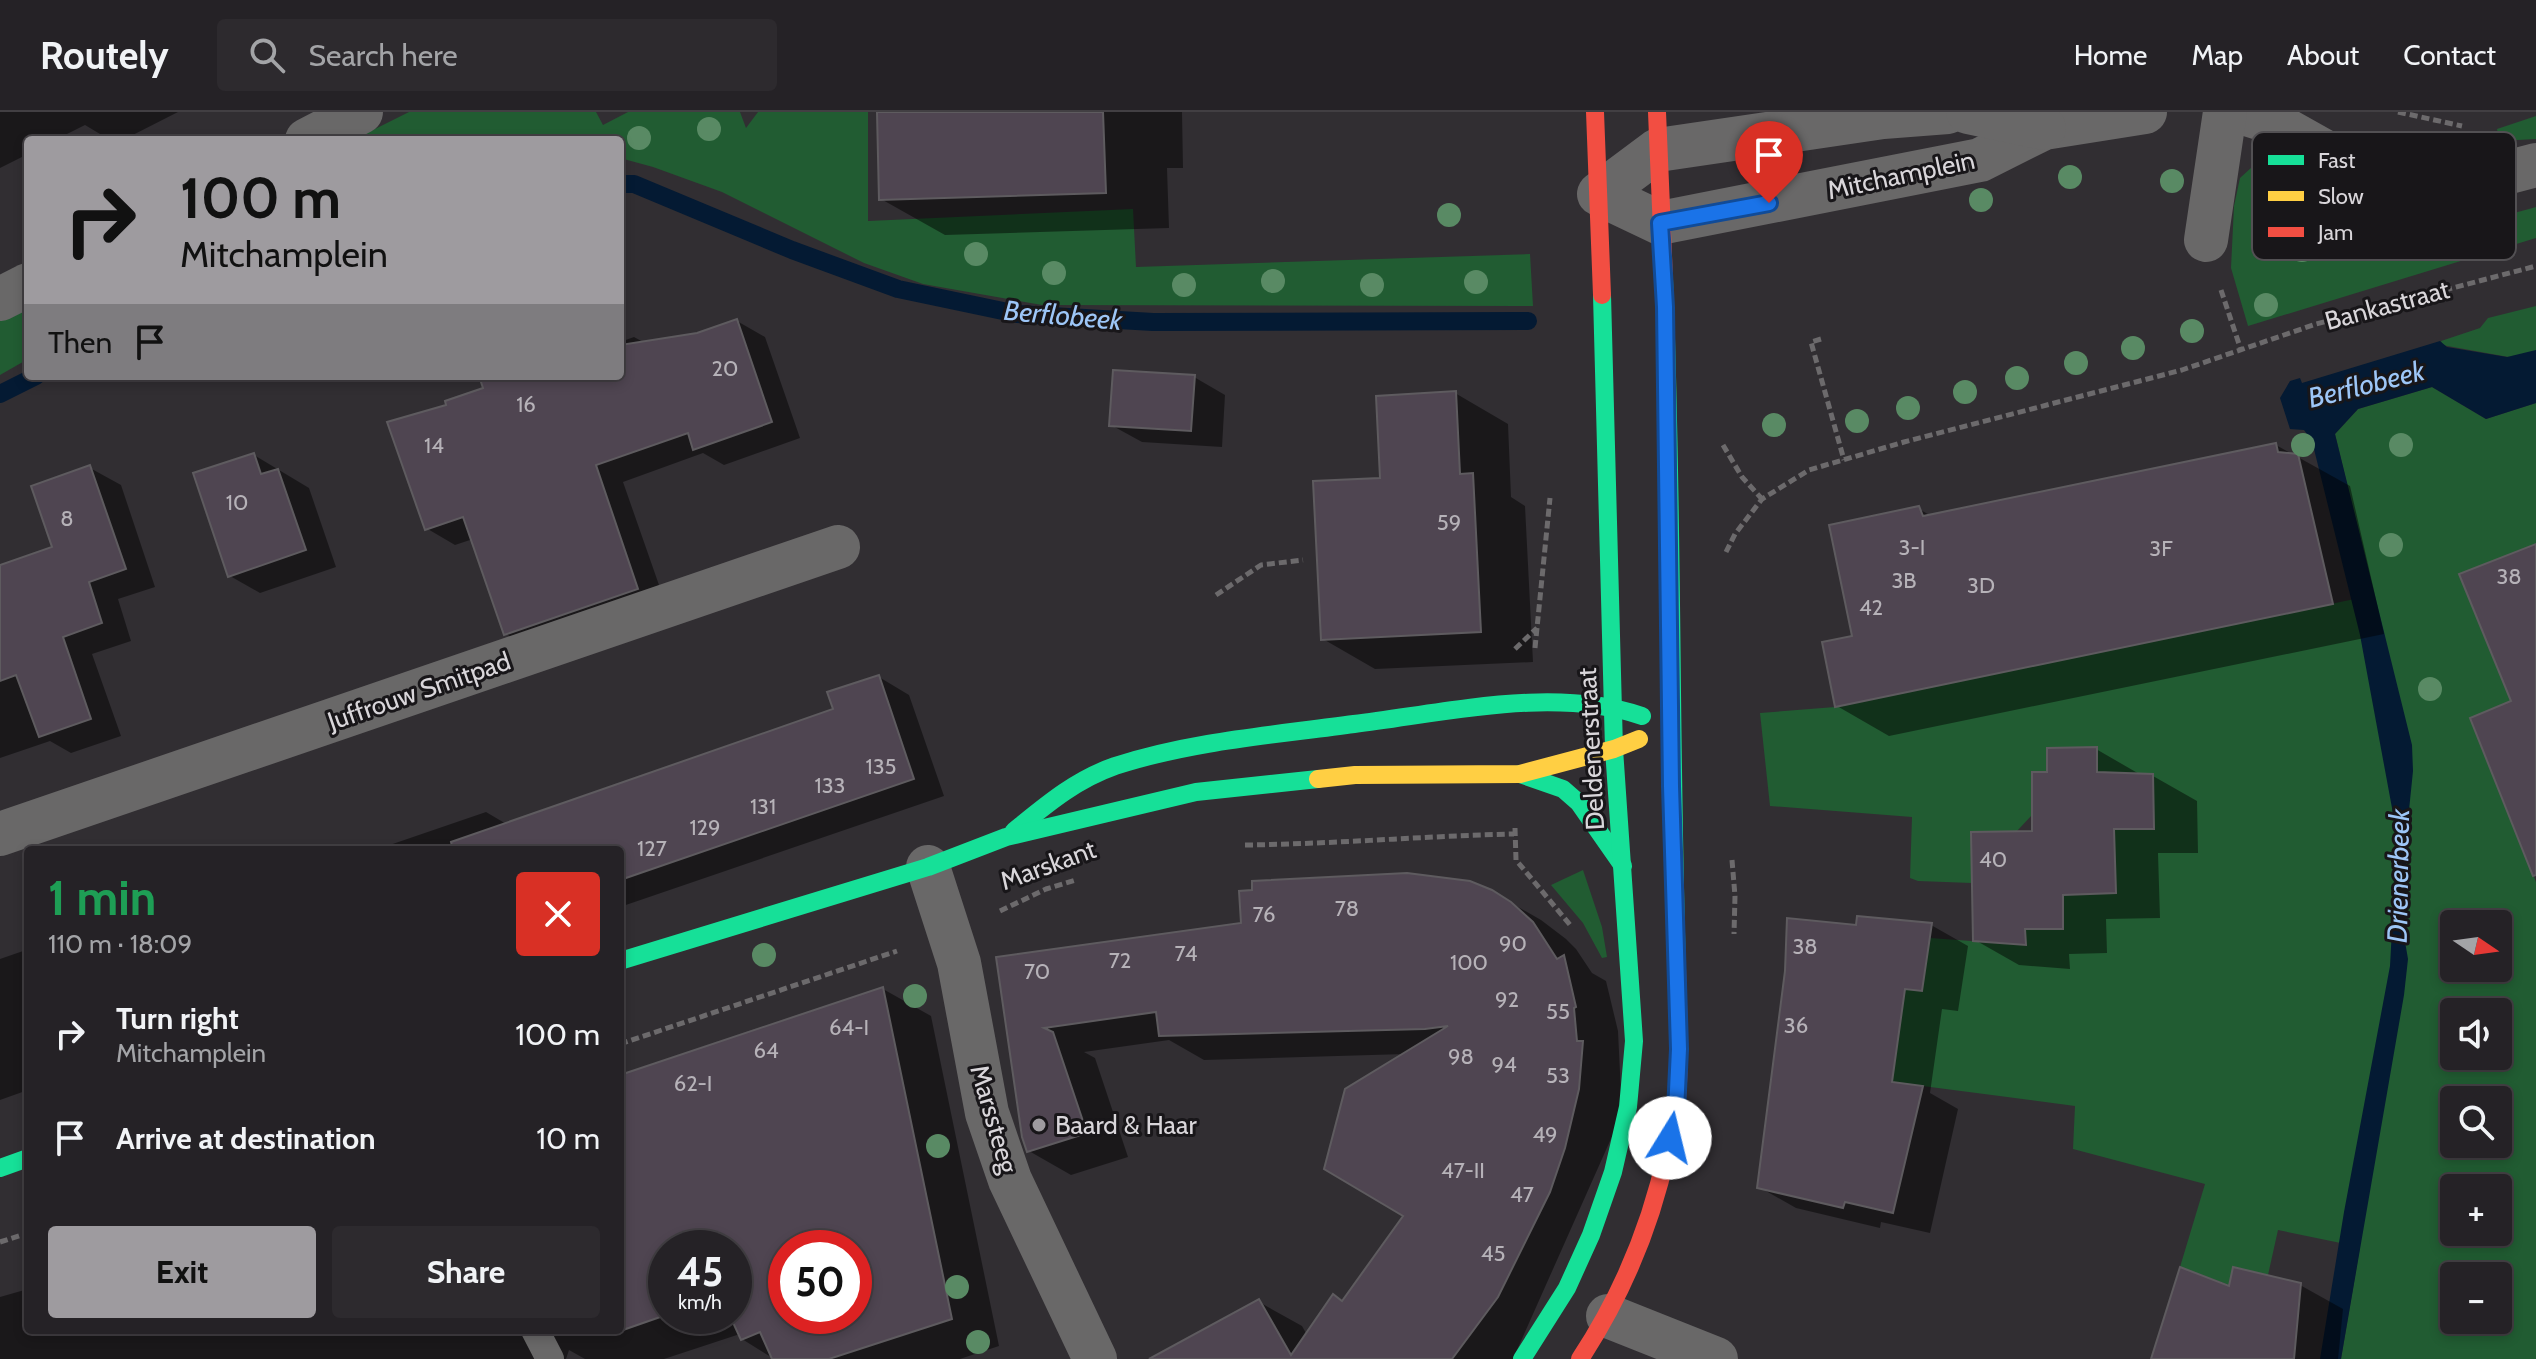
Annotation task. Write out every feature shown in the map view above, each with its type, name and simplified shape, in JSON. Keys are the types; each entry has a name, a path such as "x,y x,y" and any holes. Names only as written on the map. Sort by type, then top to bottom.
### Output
{"main road":[{"name":"Deldenerstraat","path":"1522,1359 1567,1288 1591,1235 1613,1172 1628,1107 1634,1041 1614,749 1595,112"},
{"path":"1580,1359 1608,1316 1632,1264 1658,1193 1676,1111 1679,1034 1670,726 1665,307 1658,131"},
{"name":"Marskant","path":"1006,837 1070,786 1113,767 1161,753 1241,739 1529,702 1614,705 1670,726"},
{"name":"Marskant","path":"624,960 928,867 1006,837 1196,792 1355,775 1520,774 1614,749 1670,726"},
{"name":"Marskant","path":"1520,774 1563,789 1579,803 1623,866"},
{"path":"0,1168 24,1159"}],"street":[{"path":"315,136 361,112"},
{"name":"Mitchamplein","path":"1599,194 1658,131 1948,112"},
{"name":"Mitchamplein","path":"1968,112 2044,128"},
{"name":"Mitchamplein","path":"1660,223 1980,160 2044,128 2145,112"},
{"path":"2206,240 2225,112"},
{"path":"2240,112 2272,122 2290,132"},
{"path":"2516,170 2536,165"},
{"path":"1599,194 1660,223"},
{"path":"0,299 24,287"},
{"name":"Juffrouw Smitpad","path":"0,834 838,547"},
{"name":"Marssteeg","path":"928,867 959,963 987,1113 1010,1180 1095,1359"},
{"path":"1608,1316 1716,1359"}],"lane":[{"path":"537,1334 550,1359"}],"path":[{"path":"2398,112 2464,127"},
{"path":"1762,499 1809,470 2182,370 2241,350 2206,240"},
{"name":"Bankastraat","path":"2241,350 2316,324 2536,266"},
{"path":"1821,339 1811,342 1844,460"},
{"path":"1216,595 1261,565 1303,560"},
{"path":"1520,774 1514,834 1516,860 1577,933"},
{"path":"1233,845 1514,834 1563,830 1591,819"},
{"name":"Marskant","path":"624,1043 950,933 1046,889 1076,880"},
{"path":"0,1242 24,1234"}],"green space":[{"path":"409,112 596,112 603,125 628,112 740,112 746,128 758,112 868,112 868,221 1133,209 1136,267 1530,254 1533,306 1042,305 923,284 864,263 722,192 624,159 624,136 361,136"},
{"path":"2536,116 2536,139 2516,140 2516,132 2498,132 2497,129"},
{"path":"2252,167 2252,260 2464,260 2248,326 2231,268 2234,206 2240,178"},
{"path":"2536,207 2536,238 2516,244 2516,212"},
{"path":"2536,306 2536,351 2514,358 2442,345 2441,341 2480,328 2488,318"},
{"path":"24,307 24,361 0,375 0,319"},
{"path":"2432,387 2486,419 2536,403 2536,544 2467,571 2511,701 2470,718 2536,882 2536,1359 2341,1359 2360,1247 2278,1230 2268,1275 2233,1267 2229,1285 2180,1267 2205,1184 2073,1149 2075,1106 1892,1082 1897,1048 1887,1046 1895,988 1930,938 2026,945 2025,929 2063,928 2063,899 2049,881 2084,894 2116,893 2114,829 2154,828 2153,774 2097,772 2096,747 2047,748 2047,772 2032,773 2032,815 2017,831 1971,832 1972,883 1910,878 1912,817 1770,806 1760,713 1835,707 2374,595 2335,434 2358,409"},
{"path":"1583,870 1602,927 1607,957 1602,958 1583,923 1551,885"}],"water":[{"name":"Drienerbeek","path":"2440,341 2447,347 2507,357 2536,350 2536,403 2486,419 2432,387 2358,409 2335,434 2412,745 2413,771 2403,930 2408,959 2404,995 2341,1359 2320,1359 2390,966 2397,835 2360,635 2312,441 2304,430 2290,429 2280,398 2290,381 2300,378 2302,383"}],"building":[{"path":"877,112 1103,112 1106,193 879,200"},
{"path":"737,319 772,422 693,450 688,433 596,465 638,589 504,635 463,517 425,530 387,422 446,405 445,401 483,388 480,380 624,380 624,344 697,333"},
{"path":"1113,370 1195,375 1191,431 1109,426"},
{"path":"1456,391 1460,474 1473,473 1481,632 1321,640 1313,481 1380,478 1376,396"},
{"path":"2276,443 2278,452 2298,454 2333,604 1835,707 1822,642 1852,636 1829,525 1919,506 1923,516"},
{"path":"254,453 261,474 278,469 306,550 228,577 193,473"},
{"path":"90,465 126,569 89,582 102,623 63,637 91,719 39,737 16,675 0,681 0,565 52,547 31,486"},
{"path":"2536,544 2536,875 2533,876 2470,718 2511,701 2459,574"},
{"path":"879,675 914,779 624,879 624,846 452,846 451,842 833,709 827,692"},
{"path":"2097,747 2097,772 2153,774 2154,829 2114,829 2116,893 2063,895 2063,929 2025,929 2026,945 1973,941 1971,832 2032,831 2032,772 2047,772 2047,748"},
{"path":"1407,873 1470,881 1511,902 1533,922 1557,959 1564,955 1576,1007 1577,1041 1583,1041 1579,1089 1565,1148 1550,1192 1498,1297 1452,1359 1149,1359 1259,1299 1291,1355 1333,1294 1342,1301 1403,1216 1324,1169 1345,1089 1448,1026 1159,1036 1156,1012 1044,1028 1053,1032 1087,1133 1027,1152 1022,1137 996,957 1241,923 1239,891 1252,890 1252,881"},
{"path":"1857,916 1932,923 1922,991 1905,989 1892,1082 1923,1086 1893,1213 1845,1202 1843,1208 1757,1188 1785,971 1787,918 1856,925"},
{"path":"883,987 952,1319 829,1359 772,1359 760,1332 741,1340 738,1334 752,1334 752,1230 648,1230 648,1321 624,1330 624,1074"},
{"path":"2180,1267 2229,1286 2233,1267 2301,1283 2294,1359 2151,1359"}],"waterway":[{"name":"Berflobeek","path":"624,184 634,184 792,250 898,289 1017,314 1153,322 1528,321"},
{"name":"Berflobeek","path":"0,394 28,380"}],"traffic: fast":[{"path":"1664,279 1677,968"},
{"path":"1522,1359 1567,1288 1591,1235 1613,1172 1628,1107 1634,1041 1614,749 1602,295"},
{"path":"1014,831 1087,778 1115,766 1174,750 1462,709 1536,702 1608,707 1642,716"},
{"path":"1520,774 1563,789 1579,803 1623,866"},
{"path":"624,960 928,867 1006,837 1196,792 1318,779"},
{"path":"0,1168 24,1159"}],"traffic: slow":[{"path":"1318,779 1355,775 1520,774 1614,749 1639,739"}],"traffic: jam":[{"path":"1595,112 1602,295"},
{"path":"1657,112 1664,279"},
{"path":"1580,1359 1622,1285 1644,1233 1675,1120 1679,1038 1677,968"}],"place":[{"name":"Baard & Haar","path":"1039,1125"}],"route":[{"path":"1670,1138 1676,1111 1679,1049 1671,786 1665,307 1660,223 1769,203"}]}
